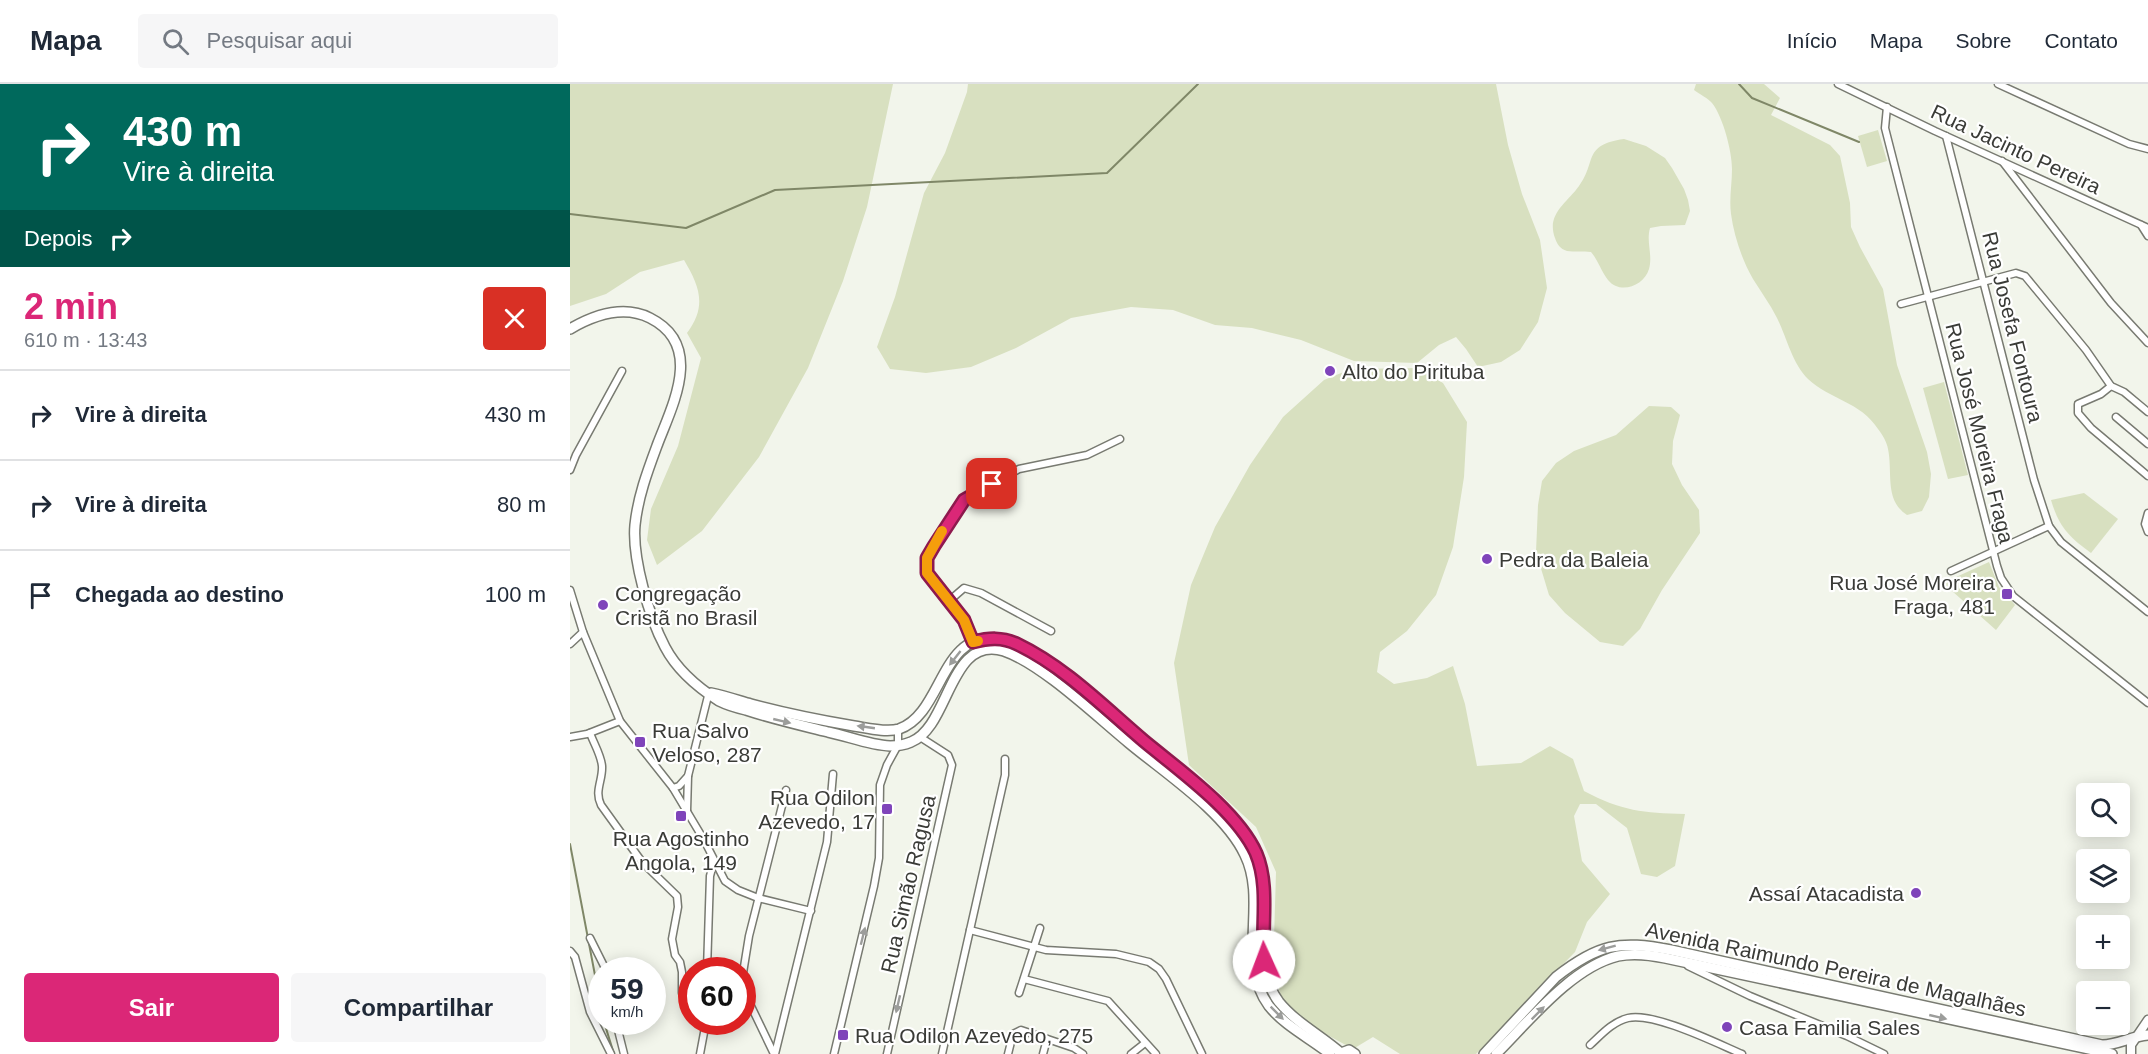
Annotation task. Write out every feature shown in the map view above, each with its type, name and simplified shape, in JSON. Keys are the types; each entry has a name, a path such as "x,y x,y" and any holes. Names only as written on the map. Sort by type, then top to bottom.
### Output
{"main road":[{"path":"570,329 602,314 632,312 650,318 662,326 675,340 680,356 679,388 672,413 643,484 637,507 634,542 650,610 665,648 680,671 720,701 774,719 879,744 898,745 920,737 936,716 958,671 972,656 980,652 998,650 1006,652 1039,671 1209,810 1237,841 1247,859 1252,878 1254,968 1260,989 1276,1013 1330,1054"},
{"path":"920,737 916,729 917,724 932,696 955,657 973,642 989,638 1000,639 1016,644 1044,660 1108,710 1232,818 1251,844 1262,873 1264,961 1266,976 1272,992 1300,1022 1341,1054 1349,1050 1355,1054"},
{"path":"709,692 751,704 834,722 885,730 898,729 912,722 932,696"},
{"name":"Avenida Raimundo Pereira de Magalhães","path":"1484,1054 1556,977 1578,960 1594,952 1623,944 1671,950 2102,1045 2120,1043 2136,1036 2148,1035"},
{"name":"Avenida Raimundo Pereira de Magalhães","path":"1496,1054 1568,982 1597,964 1624,955 1656,956 1680,961 1708,972 2112,1054"},
{"path":"2130,1054 2131,1045 2148,1020"}],"street":[{"name":"Rua Jacinto Pereira","path":"1838,84 2148,228"},
{"path":"1998,84 2129,144 2148,149"},
{"name":"Rua José Moreira Fraga","path":"1887,107 1886,128 2001,578 2013,596 2148,703"},
{"name":"Rua Josefa Fontoura","path":"1946,136 2034,480 2049,526"},
{"path":"2002,160 2111,303 2148,343"},
{"path":"2140,225 2148,236"},
{"path":"1901,304 2016,273 2028,279 2086,350 2111,386 2124,392 2148,412"},
{"path":"570,470 622,371"},
{"path":"2111,386 2101,394 2078,404 2078,413 2099,435 2148,476"},
{"path":"2116,417 2148,444"},
{"path":"973,642 964,620 927,573 927,558 940,534 964,500 1019,469 1087,455 1120,439"},
{"path":"2148,513 2145,524 2148,532"},
{"path":"1952,571 2049,526 2072,552 2148,612"},
{"path":"949,601 964,588 981,593 1051,631"},
{"path":"570,590 583,632 620,721 673,788 724,881 758,898 811,911"},
{"path":"570,644 583,632"},
{"path":"687,812 688,776 709,692"},
{"path":"570,737 590,733 620,721"},
{"path":"834,1054 879,858 880,785 887,765 898,745 898,729"},
{"path":"590,733 602,761 602,774 597,795 601,805 642,862 677,897 672,939 678,960"},
{"name":"Rua Simão Ragusa","path":"886,1054 952,765 948,755 920,737"},
{"path":"942,1054 1005,775 1005,759"},
{"path":"775,1054 826,842 833,774"},
{"path":"673,788 679,786 688,776"},
{"path":"775,1054 750,1004 743,973 758,898 786,790"},
{"path":"707,957 710,876 714,861"},
{"path":"1019,993 1040,928"},
{"path":"970,930 1034,948 1064,952 1116,954 1156,965 1166,979 1202,1054"},
{"path":"590,938 600,957"},
{"path":"570,951 575,957 590,1012 611,1054"},
{"path":"1708,972 1750,996 1871,1046 1884,1054"},
{"path":"1024,979 1108,1000 1156,1054"},
{"path":"1590,1045 1616,1023 1630,1017 1664,1023 1742,1054"},
{"path":"1008,1054 1013,1034 1021,1030 1074,1048 1083,1054"},
{"path":"619,1035 624,1054"},
{"path":"700,1054 704,1035"},
{"path":"1043,1054 1047,1038"},
{"path":"1131,1054 1145,1043"}],"green space":[{"path":"570,84 893,84 867,207 843,281 808,368 759,457 702,531 657,565 647,540 651,509 678,446 701,358 687,333 697,314 699,296 694,279 684,260 640,272 606,294 570,306"},
{"path":"968,84 1496,84 1508,145 1522,194 1540,240 1547,288 1538,322 1520,350 1501,362 1478,367 1456,337 1439,345 1417,363 1354,361 1301,340 1252,328 1215,325 1173,310 1131,307 1071,318 1016,348 971,367 926,373 890,369 877,347 895,297 924,193 945,153"},
{"path":"1696,84 1764,84 1780,98 1771,115 1830,145 1840,156 1850,203 1851,227 1883,289 1897,365 1927,452 1931,474 1929,497 1922,511 1907,515 1895,502 1892,494 1887,446 1883,436 1871,420 1854,407 1816,386 1798,366 1777,318 1749,272 1739,248 1731,214 1732,162 1729,144 1716,109 1708,99 1694,90"},
{"path":"1878,130 1887,161 1867,167 1858,136"},
{"path":"1624,139 1646,146 1665,158 1684,189 1690,211 1685,225 1650,228 1649,269 1637,284 1625,288 1613,285 1608,280 1591,252 1567,251 1561,248 1553,230 1555,215 1579,186 1596,150 1611,142"},
{"path":"1417,368 1443,383 1467,422 1464,477 1453,547 1436,595 1407,631 1380,652 1377,672 1394,684 1427,678 1453,666 1465,704 1477,766 1521,763 1550,746 1573,759 1584,791 1633,810 1685,814 1675,866 1657,877 1641,874 1627,828 1596,804 1580,804 1574,816 1582,861 1610,894 1587,922 1575,952 1476,1054 1400,1054 1373,1037 1353,1049 1311,1026 1294,1012 1281,995 1273,973 1276,872 1256,827 1189,765 1174,663 1191,585 1215,527 1250,465 1283,417 1324,380 1351,369"},
{"path":"1944,382 1968,475 1948,479 1923,388"},
{"path":"1649,406 1671,407 1680,415 1673,441 1672,464 1682,485 1699,510 1700,533 1662,590 1640,629 1623,646 1600,642 1565,613 1549,595 1536,552 1538,505 1542,481 1556,463 1574,451 1616,435"},
{"path":"2084,493 2118,519 2091,553 2066,531 2051,500"},
{"path":"1989,562 1999,587 2015,605 1996,630 1943,583"}],"waterway":[{"path":"570,214 686,228 775,190 1107,173 1198,84"},
{"path":"1739,84 1752,98 1859,142"},
{"path":"570,844 592,957"},
{"path":"608,1035 614,1054"}],"slow traffic":[{"path":"942,531 927,558 927,573 964,620 973,642 978,641"}],"place":[{"name":"Alto do Pirituba","path":"1330,371"},
{"name":"Pedra da Baleia","path":"1487,559"},
{"name":"Rua José Moreira Fraga, 481","path":"2007,594"},
{"name":"Congregação Cristã no Brasil","path":"603,605"},
{"name":"Rua Salvo Veloso, 287","path":"640,742"},
{"name":"Rua Odilon Azevedo, 17","path":"887,809"},
{"name":"Rua Agostinho Angola, 149","path":"681,816"},
{"name":"Assaí Atacadista","path":"1916,893"},
{"name":"Casa Familia Sales","path":"1727,1027"},
{"name":"Rua Odilon Azevedo, 275","path":"843,1035"}],"route":[{"path":"992,484 964,500 940,534 927,558 927,573 964,620 973,642 989,638 1000,639 1016,644 1044,660 1088,694 1232,818 1245,834 1256,854 1262,873 1264,961"}]}
